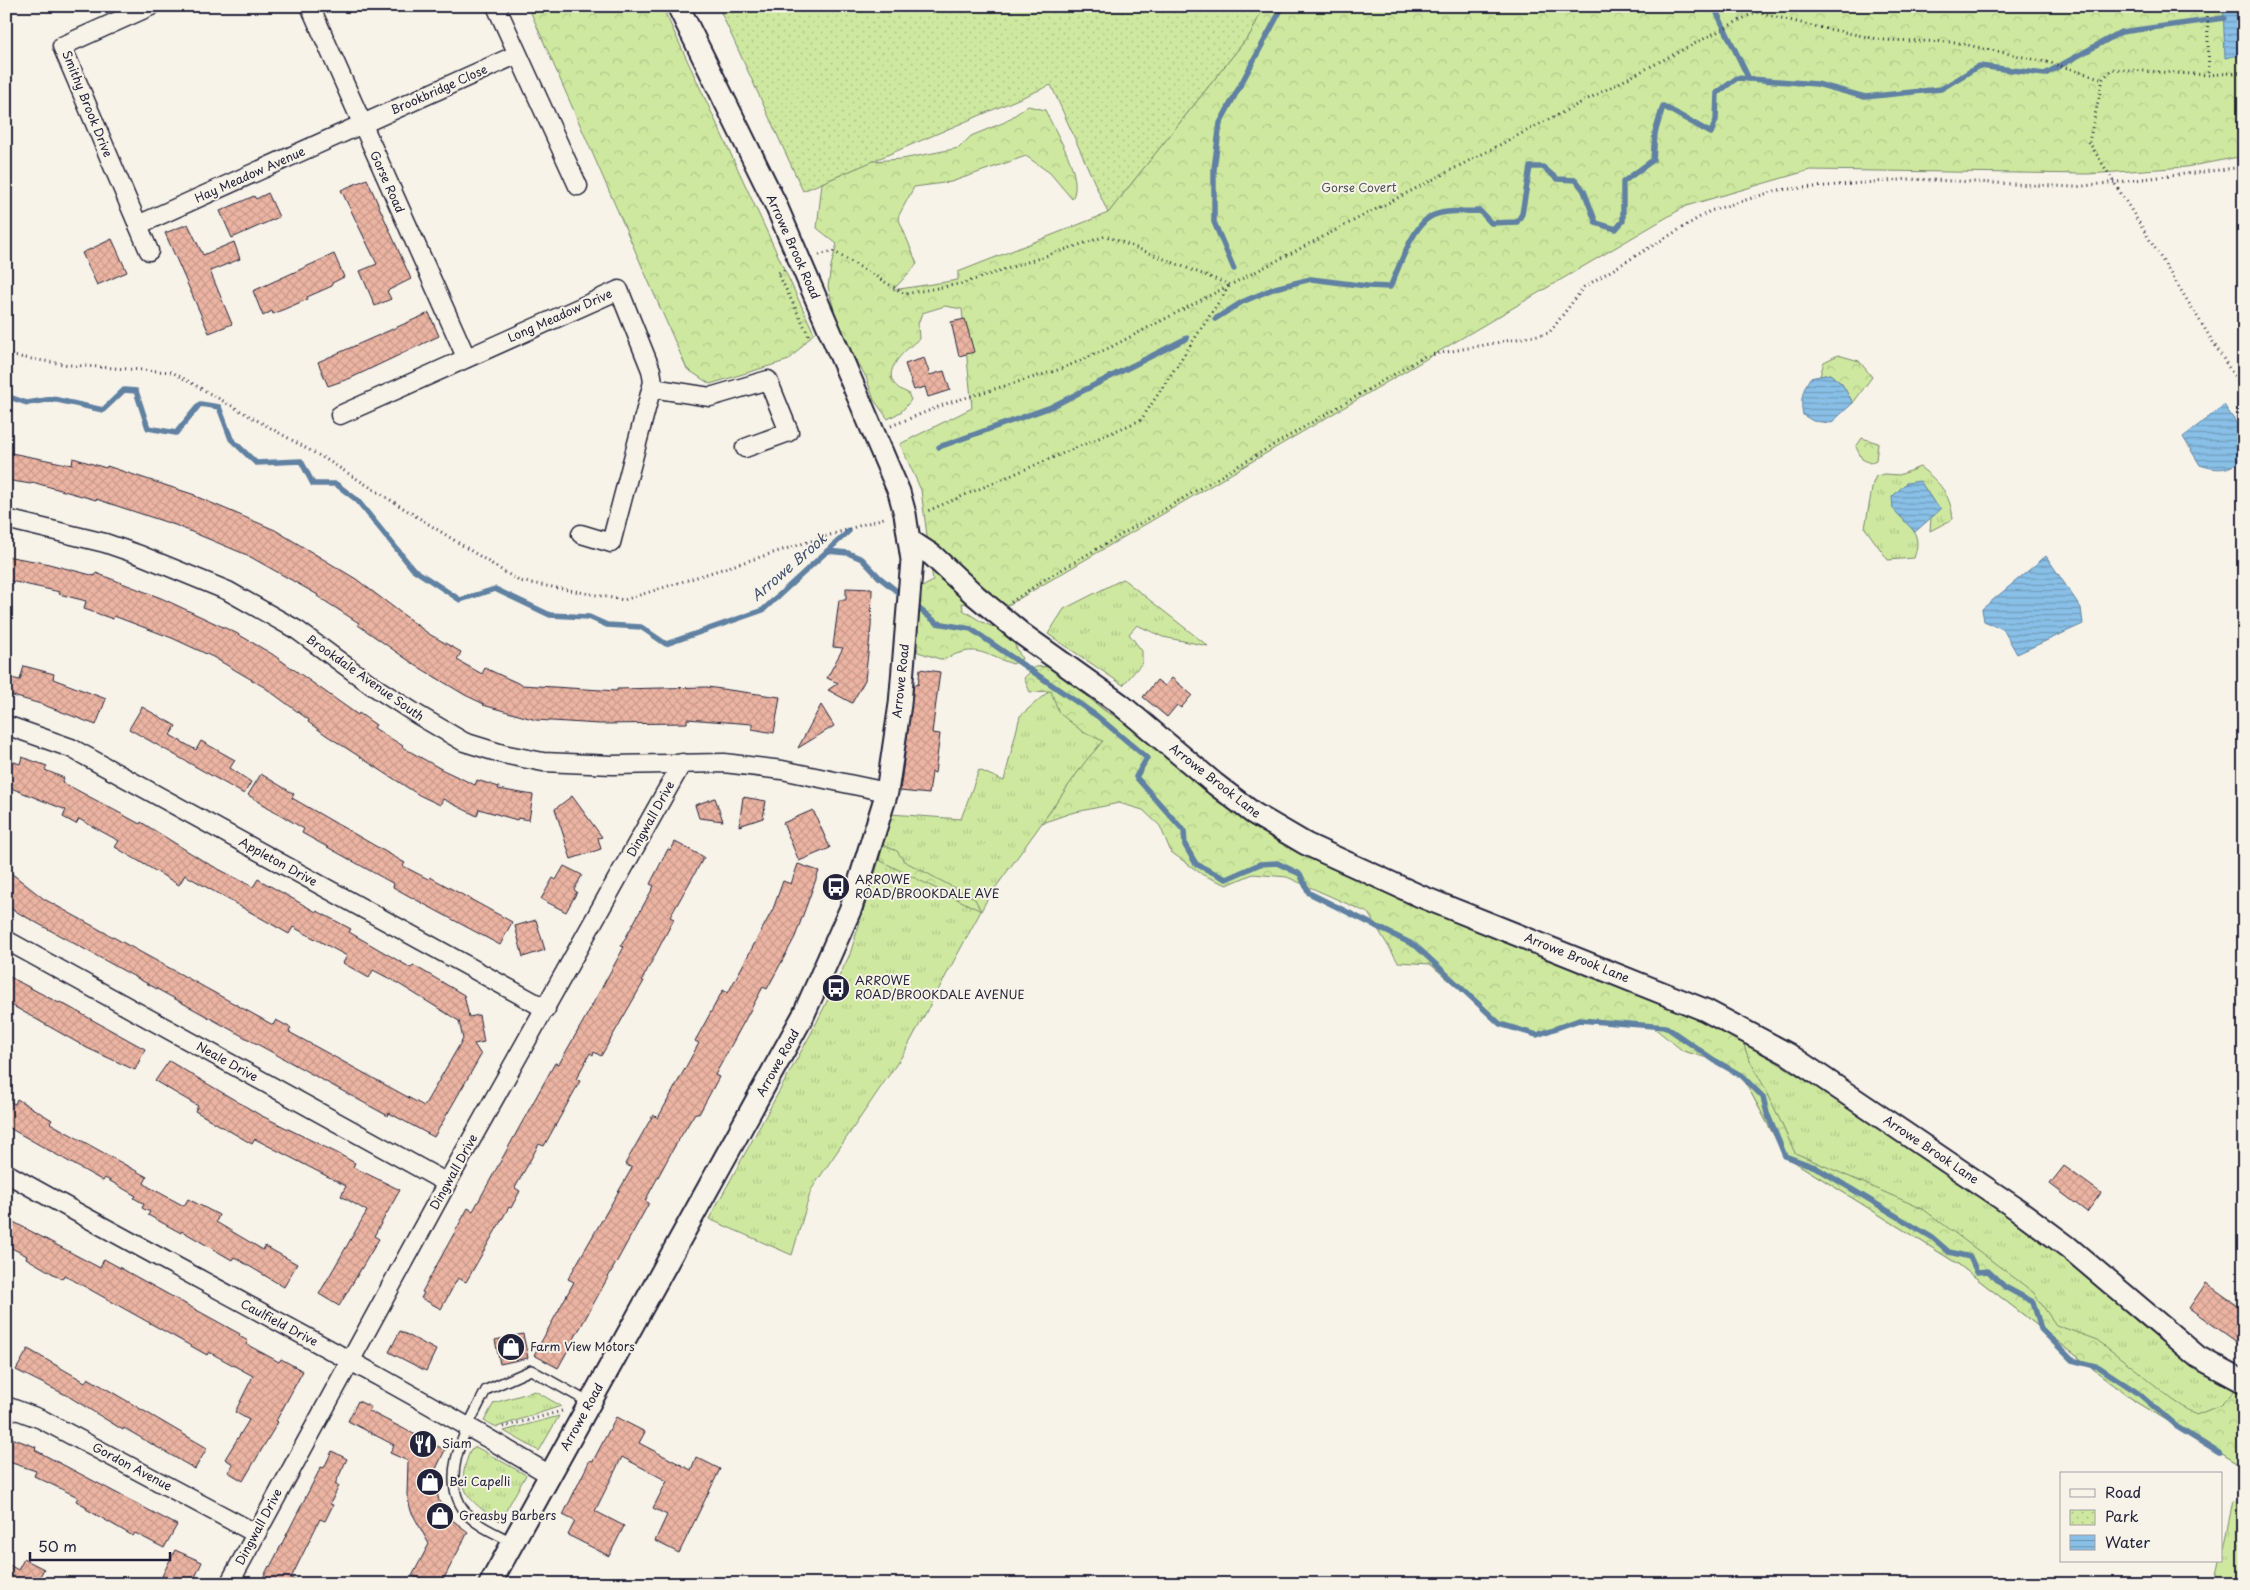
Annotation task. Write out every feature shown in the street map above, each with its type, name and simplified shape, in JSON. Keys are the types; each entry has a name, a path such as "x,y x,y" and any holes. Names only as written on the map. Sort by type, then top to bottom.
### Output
{"street":[{"name":"Smithy Brook Drive","path":"149,252 62,46 151,6"},
{"name":"Gorse Road","path":"310,6 466,357"},
{"path":"496,6 516,55 578,186"},
{"name":"Arrowe Brook Road","path":"678,6 774,203 888,465 892,500"},
{"name":"Brookbridge Close","path":"362,125 516,55"},
{"name":"Hay Meadow Avenue","path":"138,224 362,125"},
{"name":"Long Meadow Drive","path":"340,415 619,290 651,370 653,382 611,543 581,534"},
{"path":"652,388 710,397 768,380 789,432 745,448"},
{"name":"Arrowe Road","path":"490,1584 803,1016 851,908 887,792 900,704 912,560 907,530 892,500"},
{"name":"Brookdale Avenue South","path":"6,519 105,543 140,555 228,591 297,630 373,686 464,742 503,754 543,762 612,765 682,762 724,763 782,770 887,792"},
{"name":"Arrowe Brook Lane","path":"907,530 932,555 1022,634 1120,704 1222,790 1254,813 1306,844 1420,896 1705,1010 1788,1054 2017,1210 2068,1247 2198,1357 2244,1382"},
{"name":"Appleton Drive","path":"6,725 71,748 546,1009"},
{"name":"Dingwall Drive","path":"229,1584 255,1533 447,1183 546,1009 682,762"},
{"name":"Neale Drive","path":"6,940 447,1183"},
{"name":"Caulfield Drive","path":"6,1173 140,1249 475,1430 550,1475"},
{"name":"Gordon Avenue","path":"6,1406 41,1419 255,1533"}],"lane":[{"path":"512,1542 488,1529 467,1514 457,1499 454,1482 455,1461 475,1430 486,1390 531,1370 590,1403"}],"path":[{"path":"874,433 948,403 1061,369 1109,348 1767,6"},
{"path":"2207,6 2209,75"},
{"path":"1756,12 1883,40 1954,42 2051,63 2103,79"},
{"path":"2244,72 2209,75 2112,69 2103,79 2089,142 2244,392"},
{"path":"996,612 1044,580 1425,356 1549,333 1584,287 1710,211 1778,190 1911,179 2075,187 2244,167"},
{"path":"812,344 778,273 799,262 832,251 905,294 964,283 1106,236 1230,285"},
{"path":"907,530 1140,420 1230,285"},
{"path":"6,355 70,365 172,372 327,460 519,581 624,600 888,516 892,500"},
{"path":"475,1430 590,1403"}],"green space":[{"path":"528,6 662,6 814,333 789,360 710,384 687,369"},
{"path":"718,6 1264,6 1251,33 1108,213 1051,85 803,191"},
{"name":"Gorse Covert","path":"1264,6 2244,6 2244,156 2186,167 2088,174 1810,170 1686,206 1010,604 992,608 962,603 963,610 982,622 1005,632 1014,643 1022,659 1013,664 985,653 971,651 943,660 918,652 915,640 917,590 933,581 921,490 900,444 972,408 962,309 945,306 922,313 918,324 919,339 898,359 891,373 892,381 908,393 911,400 902,411 888,419 874,400 866,377 846,342 836,318 828,287 837,244 817,228 822,183 872,161 902,159 959,148 971,136 1005,122 1028,106 1045,110 1072,167 1075,190 1072,199 1050,173 1026,156 951,182 914,187 898,217 917,264 893,290 958,280 958,272 1108,213 1251,33"},
{"path":"1838,355 1859,361 1872,377 1853,403 1842,384 1830,374 1820,376 1824,362"},
{"path":"1862,438 1878,443 1876,460 1870,463 1862,459 1856,447"},
{"path":"1920,467 1933,478 1947,495 1953,519 1930,531 1931,518 1941,509 1933,501 1920,481 1893,509 1909,525 1916,536 1917,542 1914,558 1888,560 1865,528 1873,483 1876,476 1885,474 1899,475"},
{"path":"1123,579 1208,646 1163,637 1137,625 1129,634 1142,651 1142,663 1123,685 1048,634 1064,609"},
{"path":"1050,666 1105,711 1122,720 1250,825 1309,857 1706,1022 1743,1042 1748,1057 1768,1094 1795,1153 1923,1209 2033,1292 2056,1325 2097,1340 2173,1400 2196,1415 2221,1405 2235,1390 2244,1393 2244,1457 2241,1466 2136,1402 1958,1264 1785,1156 1742,1076 1714,1060 1683,1051 1653,1027 1579,1020 1537,1035 1500,1024 1430,964 1398,962 1368,913 1287,877 1253,874 1227,885 1203,875 1171,852 1160,826 1143,810 1119,803 1071,813 1042,823 1085,762 1103,741 1083,732 1059,713 1051,691 1030,692 1024,678 1035,667"},
{"path":"1064,678 1120,722 1085,763 988,898 904,1053 811,1190 792,1255 709,1219 814,1028 850,954 879,860 890,814 961,819 979,770 1004,781 1020,716"},
{"path":"883,845 897,851 904,861 975,899 981,911 879,860"},
{"path":"1716,1028 1805,1080 1958,1180 2054,1250 2145,1328 2193,1365 2244,1393 2244,1457 2241,1466 2136,1402 1958,1264 1785,1156 1742,1076 1714,1060"},
{"path":"535,1391 561,1406 497,1427 484,1421 494,1403"},
{"path":"559,1416 539,1451 504,1431"},
{"path":"476,1447 526,1475 500,1521 479,1507 466,1492 464,1474 466,1463 471,1449"},
{"path":"2233,1502 2244,1504 2244,1584 2215,1584 2220,1562 2222,1562 2222,1552"}],"water":[{"path":"2223,6 2244,6 2244,54 2225,58"},
{"path":"1830,374 1842,384 1853,403 1831,423 1813,421 1803,415 1803,391 1810,378"},
{"path":"2224,405 2244,434 2244,457 2234,465 2224,468 2218,469 2200,465 2183,437"},
{"path":"1920,481 1933,501 1941,509 1915,532 1893,509 1892,497 1906,483"},
{"path":"2046,556 2081,608 2083,624 2017,654 2003,629 1984,621 1982,609"}],"building":[{"path":"367,179 411,279 387,291 391,299 375,306 360,271 377,264 341,190"},
{"path":"268,193 279,217 232,238 220,211 254,196 256,199"},
{"path":"188,224 203,255 234,242 240,259 210,271 232,324 209,333 165,233"},
{"path":"112,239 127,272 97,285 82,253"},
{"path":"334,254 344,277 332,283 332,286 307,297 308,299 273,314 272,311 263,316 253,291"},
{"path":"429,313 439,336 351,378 328,386 318,362"},
{"path":"965,319 974,352 959,356 951,322"},
{"path":"924,358 930,375 944,371 950,390 928,397 925,387 914,390 905,364"},
{"path":"6,452 72,465 73,458 106,468 107,466 195,495 275,530 356,579 429,634 461,652 457,660 482,674 485,668 522,685 617,691 617,689 707,687 780,697 774,733 752,729 752,724 687,719 687,723 599,724 536,720 483,705 415,665 318,595 247,555 175,525 96,499 32,482 31,484 6,480"},
{"path":"6,556 45,563 95,576 96,573 161,598 236,633 272,654 358,715 359,713 376,725 374,728 402,747 443,770 475,785 477,780 499,787 498,789 533,795 529,820 518,818 517,820 479,809 477,816 443,799 440,805 419,795 326,735 264,687 213,657 172,638 114,616 113,619 84,609 86,601 59,594 60,592 6,580"},
{"path":"846,588 872,589 871,627 865,680 852,703 828,690 838,683 827,678 843,648 833,647 839,600 846,600"},
{"path":"24,666 54,674 53,679 106,699 96,725 41,704 6,694 6,677 20,680"},
{"path":"920,669 940,672 932,733 940,734 935,773 932,772 929,794 900,791 914,684 918,685"},
{"path":"1172,678 1192,695 1181,708 1177,705 1167,717 1143,697 1157,680 1165,686"},
{"path":"821,705 834,726 798,748"},
{"path":"142,707 176,726 170,735 196,750 201,741 235,760 230,768 251,782 244,794 129,729"},
{"path":"22,757 47,766 45,770 64,778 62,782 140,824 141,822 205,862 253,887 258,879 316,912 351,929 349,932 411,968 413,965 464,995 469,1017 479,1015 484,1042 474,1044 481,1055 434,1137 389,1113 388,1116 6,906 6,869 44,899 273,1025 276,1020 291,1028 289,1032 424,1106 463,1039 459,1021 394,981 373,970 369,978 343,963 347,956 293,927 289,934 185,875 179,885 115,847 119,841 79,819 76,824 63,817 66,810 6,786 6,759 20,764"},
{"path":"261,774 294,794 292,798 405,863 403,866 428,879 430,877 512,922 500,945 393,887 394,884 302,833 304,829 248,795"},
{"path":"572,796 602,837 598,838 601,849 571,859 555,809"},
{"path":"743,797 766,801 763,818 739,826"},
{"path":"715,798 723,821 699,818 695,805"},
{"path":"813,810 830,848 799,861 783,823"},
{"path":"675,842 704,857 670,917 674,919 642,980 644,981 601,1056 594,1052 593,1055 590,1053 576,1079 580,1081 544,1146 539,1144 515,1188 520,1191 511,1208 509,1207 466,1282 458,1278 441,1309 421,1298 424,1293 422,1292 468,1208 473,1211 555,1063 559,1064 584,1020 624,947 621,946 654,886 650,884 668,849 671,850"},
{"path":"798,864 819,871 795,937 767,989 763,987 715,1075 719,1077 699,1114 695,1113 672,1151 645,1201 649,1203 558,1368 534,1355 574,1282 568,1279 632,1168 625,1164 653,1115 658,1118 699,1043 695,1041 723,990 728,993 773,909 783,881 791,884"},
{"path":"564,866 582,875 574,890 577,892 566,912 541,899 553,878 556,880"},
{"path":"536,920 545,950 523,957 515,926"},
{"path":"6,975 60,1002 145,1049 135,1070 87,1048 6,1002"},
{"path":"169,1061 260,1115 355,1163 353,1167 400,1190 374,1236 379,1239 339,1306 319,1294 367,1211 341,1196 346,1186 255,1139 252,1144 195,1111 198,1106 155,1081"},
{"path":"17,1099 52,1120 50,1123 147,1177 144,1183 149,1187 184,1206 188,1199 219,1215 216,1222 263,1250 265,1246 297,1264 284,1287 234,1257 232,1260 182,1231 181,1233 148,1215 150,1212 142,1208 144,1204 134,1198 136,1196 105,1178 103,1181 6,1126 6,1100 15,1104"},
{"path":"2064,1166 2101,1193 2087,1212 2050,1184"},
{"path":"6,1218 100,1268 104,1259 240,1334 239,1336 248,1341 246,1344 279,1362 281,1359 303,1371 276,1421 278,1422 243,1481 228,1472 233,1464 225,1459 249,1420 235,1412 253,1376 209,1352 207,1355 64,1275 62,1279 26,1258 27,1256 6,1245"},
{"path":"2206,1283 2244,1310 2244,1347 2189,1308"},
{"path":"400,1331 436,1350 426,1371 389,1352"},
{"name":"Farm View Motors","path":"523,1334 528,1358 500,1364 495,1340"},
{"path":"28,1349 85,1382 88,1378 207,1448 195,1469 124,1428 123,1430 68,1396 16,1370"},
{"path":"358,1401 371,1407 369,1411 445,1450 436,1469 436,1487 439,1501 451,1519 468,1532 441,1584 420,1584 422,1579 412,1576 429,1544 411,1511 407,1495 408,1461 390,1453 394,1445 348,1421"},
{"path":"616,1417 645,1432 639,1443 691,1470 696,1457 720,1469 679,1553 655,1541 667,1515 653,1508 667,1481 622,1457 595,1511 624,1526 609,1556 568,1535 575,1521 563,1515 590,1460 593,1461"},
{"path":"6,1436 36,1447 35,1450 177,1525 164,1548 135,1533 133,1536 86,1509 87,1507 76,1501 78,1497 34,1476 36,1471 6,1461"},
{"path":"332,1451 347,1459 335,1484 339,1486 330,1504 333,1505 325,1521 320,1519 291,1578 301,1584 260,1584 321,1467 324,1468"},
{"path":"175,1550 202,1562 192,1584 164,1584 166,1578 162,1576"},
{"path":"24,1559 44,1569 38,1580 44,1584 6,1584 6,1563 18,1570"}],"waterway":[{"path":"1234,269 1214,222 1214,169 1220,123 1283,6"},
{"path":"1718,6 1717,13 1749,79"},
{"name":"Arrowe Brook","path":"1215,319 1242,302 1275,288 1311,279 1390,287 1417,229 1430,217 1448,212 1480,211 1491,223 1517,222 1522,214 1530,167 1543,167 1557,179 1576,180 1584,191 1596,223 1616,229 1623,221 1623,182 1653,160 1655,133 1663,106 1711,133 1716,120 1717,93 1737,78 1817,84 1865,97 1941,89 1979,66 2045,74 2121,32 2224,18"},
{"name":"Arrowe Brook","path":"939,447 1051,407 1187,338"},
{"name":"Arrowe Brook","path":"6,396 27,403 53,399 103,410 124,390 136,391 148,428 176,433 200,404 219,407 231,439 256,463 301,461 313,484 336,484 357,500 413,569 460,600 495,589 550,615 589,617 607,625 641,627 666,644 763,610 849,531"},
{"path":"827,551 848,553 862,559 879,577 904,597"},
{"path":"913,604 937,623 971,629 1097,716 1147,758 1136,777 1184,831 1185,845 1196,864 1226,879 1260,864 1277,863 1300,874 1309,893 1416,946 1500,1024 1537,1035 1579,1020 1666,1027 1714,1060 1742,1076 1763,1097 1767,1113 1785,1156 1815,1167 1933,1238 1949,1252 1970,1257 1977,1272 1988,1271 2005,1287 2033,1302 2041,1329 2072,1360 2099,1367 2138,1393 2177,1427 2219,1453"}],"place":[{"name":"ARROWE ROAD/BROOKDALE AVE","path":"836,887"},
{"name":"ARROWE ROAD/BROOKDALE AVENUE","path":"836,988"},
{"name":"Farm View Motors","path":"511,1347"},
{"name":"Siam","path":"423,1444"},
{"name":"Bei Capelli","path":"430,1482"},
{"name":"Greasby Barbers","path":"440,1516"}]}
